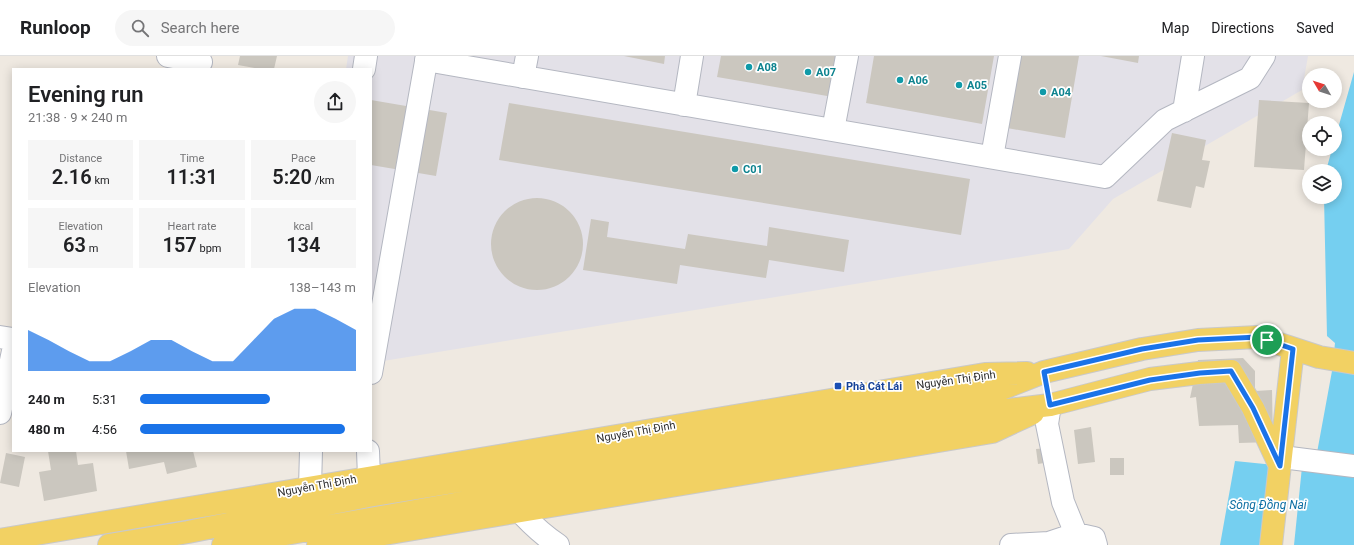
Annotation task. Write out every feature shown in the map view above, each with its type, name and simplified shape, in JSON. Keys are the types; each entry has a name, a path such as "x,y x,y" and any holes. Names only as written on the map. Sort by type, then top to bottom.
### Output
{"main road":[{"name":"Nguyễn Thị Định","path":"0,540 185,508 310,498 985,374 1044,372 1142,349 1198,340 1258,337 1319,357 1354,363"},
{"path":"1271,545 1284,460 1293,349"},
{"path":"223,545 313,540 370,528 512,503 992,432 1050,405 1150,380 1200,373 1231,371 1284,460"},
{"path":"1044,372 1050,405"},
{"path":"368,487 370,528"},
{"name":"Nguyễn Thị Định","path":"109,545 189,538 310,498"},
{"path":"310,498 313,540"},
{"path":"185,508 189,538"}],"street":[{"path":"168,56 201,62"},
{"path":"364,68 366,56"},
{"path":"523,77 527,56"},
{"path":"684,105 692,56"},
{"path":"833,130 847,56"},
{"path":"992,157 1010,56"},
{"path":"1184,111 1193,56"},
{"path":"372,368 426,58 523,77 1104,177 1165,120 1250,78 1264,56"},
{"path":"0,337 12,339"},
{"path":"0,413 12,356"},
{"path":"1050,405 1047,424 1062,502 1076,534"},
{"path":"310,498 311,452"},
{"path":"368,452 368,487"},
{"path":"1284,460 1354,466"},
{"path":"512,503 550,540 558,545"},
{"path":"1011,545 1048,542 1076,534 1094,538 1096,545"}],"shaded area":[{"path":"348,56 1308,56 1306,68 1302,68 1302,90 1113,199 1069,249 372,363 372,68 346,68"}],"water":[{"name":"Sông Đồng Nai","path":"1354,72 1354,545 1220,545 1235,461 1314,469 1332,371 1335,343 1327,336 1324,204 1342,204 1342,164 1328,164 1330,156 1342,156 1342,116"}],"pier":[{"path":"1270,465 1302,467 1294,545 1261,545"}],"building":[{"path":"240,56 277,56 274,68 255,68 238,65"},
{"path":"624,56 665,56 664,64"},
{"path":"721,56 840,56 833,97 717,77"},
{"path":"874,56 994,56 982,124 866,103"},
{"name":"A04","path":"1020,56 1079,56 1065,138 1007,128"},
{"path":"1101,56 1139,56 1138,63"},
{"path":"372,100 447,113 436,176 372,165"},
{"path":"1259,100 1302,103 1302,108 1309,108 1308,116 1302,116 1302,156 1305,156 1304,164 1302,164 1302,170 1254,167"},
{"name":"C01","path":"509,103 970,179 961,235 499,160"},
{"path":"1172,133 1206,140 1202,160 1210,161 1204,188 1196,186 1191,208 1157,201"},
{"path":"537,198 555,201 570,211 580,226 583,244 580,262 570,277 555,287 537,290 519,287 504,277 494,262 491,244 494,226 504,211 519,201"},
{"path":"591,219 609,222 607,237 685,249 688,234 767,246 769,227 849,240 844,272 769,260 766,278 680,265 677,284 583,270"},
{"path":"1243,358 1255,371 1255,391 1272,390 1273,442 1239,443 1238,425 1199,426 1196,397 1190,398 1198,360"},
{"path":"1091,427 1095,462 1078,464 1074,430"},
{"path":"1048,448 1050,462 1038,464 1036,449"},
{"path":"48,452 76,452 78,465 93,463 97,491 44,501 39,472 51,470"},
{"path":"126,452 193,452 197,467 167,474 164,462 129,469"},
{"path":"6,453 25,457 19,487 0,483"},
{"path":"1110,458 1124,458 1124,475 1110,475"}],"place":[{"name":"A08","path":"749,67"},
{"name":"A07","path":"808,72"},
{"name":"A06","path":"900,80"},
{"name":"A05","path":"959,85"},
{"name":"A04","path":"1043,92"},
{"name":"C01","path":"735,169"},
{"name":"Phà Cát Lái","path":"838,386"}],"route":[{"path":"1258,337 1267,340 1293,349 1280,466 1253,408 1231,371 1200,373 1150,380 1050,405 1044,372 1142,349 1198,340 1258,337"}]}
